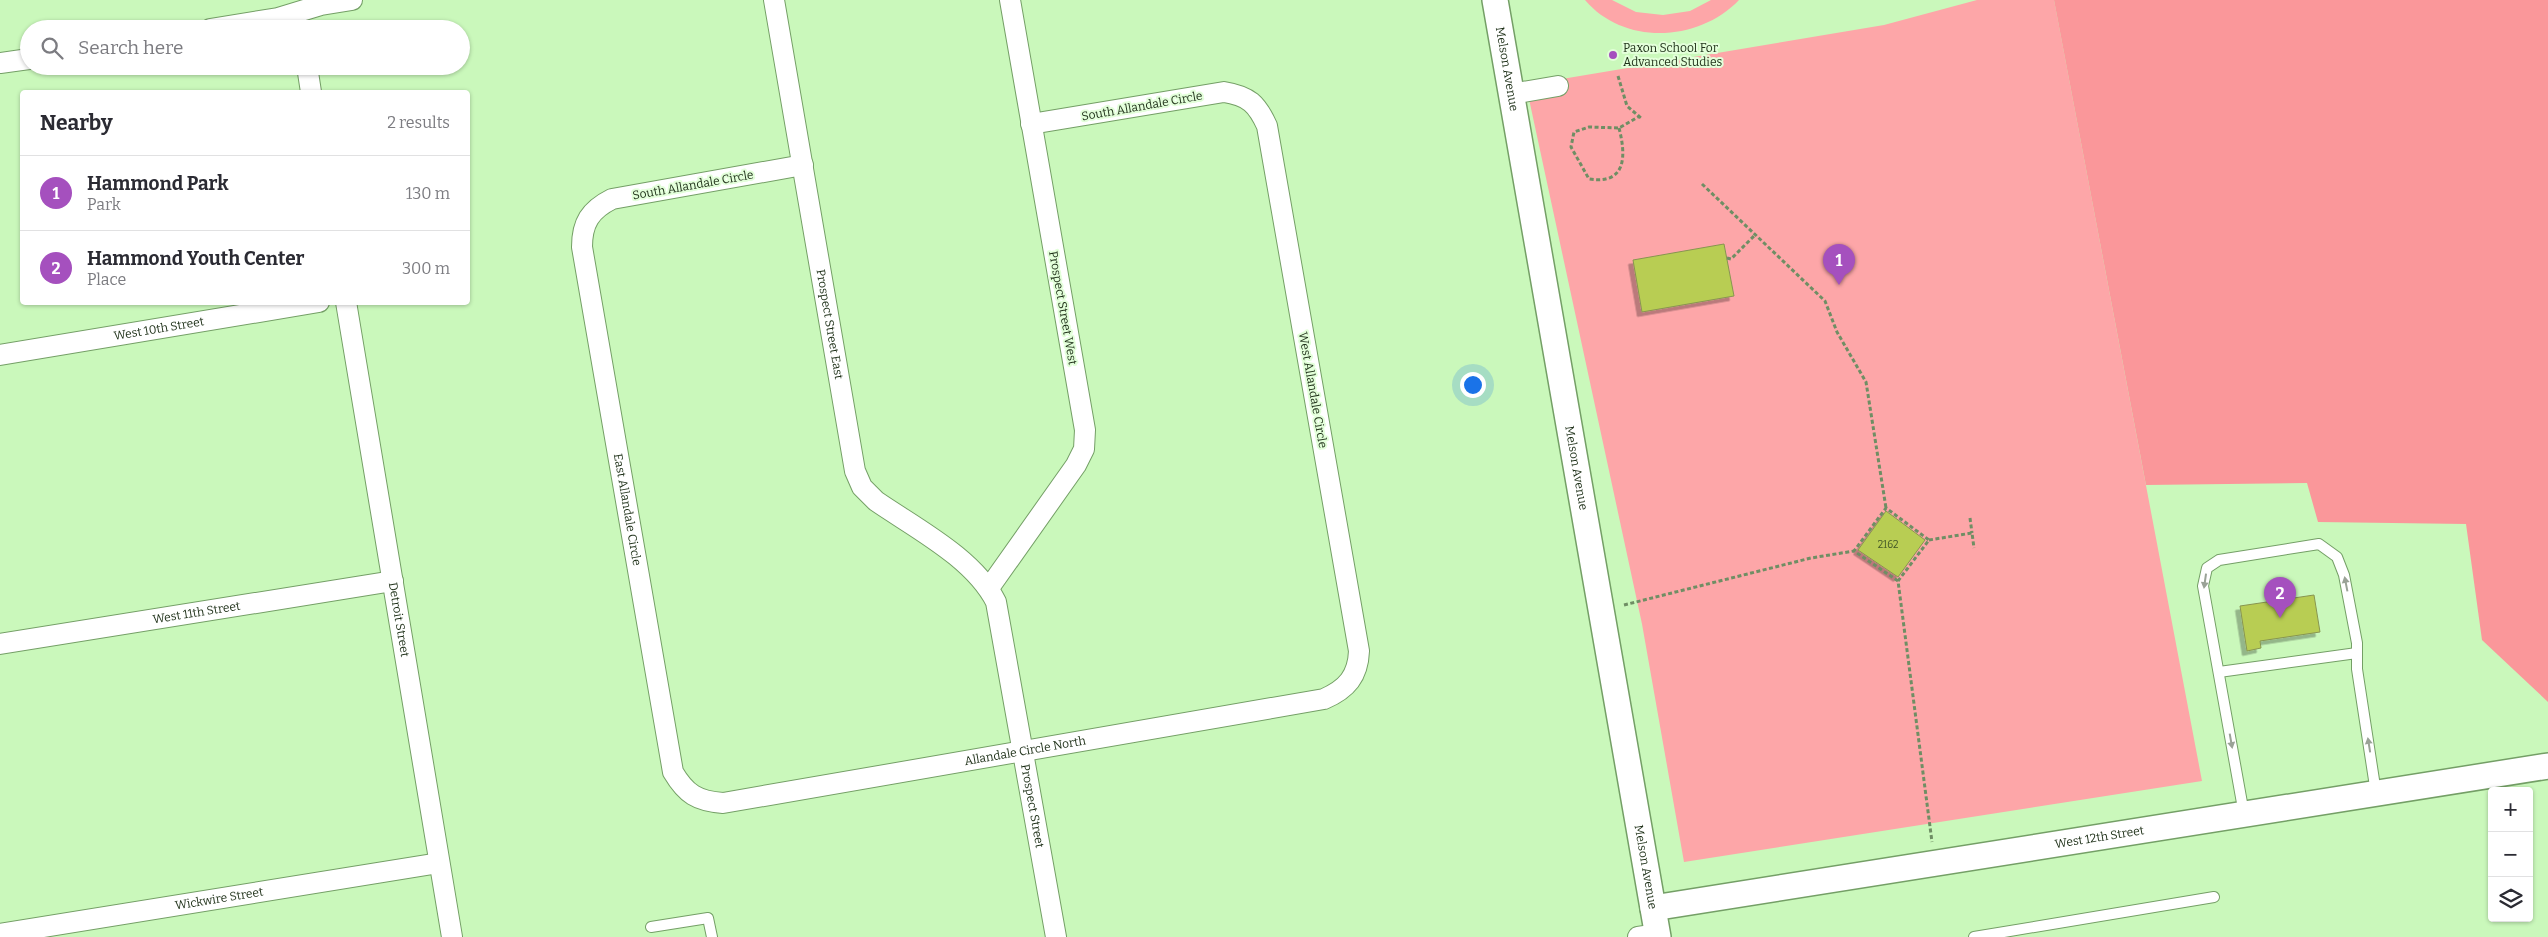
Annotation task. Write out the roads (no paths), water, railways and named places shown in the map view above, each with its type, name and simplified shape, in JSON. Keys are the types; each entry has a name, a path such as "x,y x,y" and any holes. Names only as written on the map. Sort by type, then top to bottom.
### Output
{"street":[{"path":"263,20 299,14 352,0"},
{"name":"Prospect Street East","path":"774,0 855,471 862,487 876,501 956,556 974,571 989,588"},
{"name":"Prospect Street West","path":"989,588 1076,465 1084,449 1085,430 1010,0"},
{"name":"Melson Avenue","path":"1495,0 1653,908 1651,936"},
{"path":"0,63 20,60"},
{"path":"309,75 312,90"},
{"path":"1511,94 1558,86"},
{"name":"South Allandale Circle","path":"1031,124 1224,92 1240,94 1252,102"},
{"name":"West Allandale Circle","path":"1252,102 1261,112 1267,126 1344,558 1359,651 1358,665 1352,681"},
{"name":"South Allandale Circle","path":"589,218 598,206 612,199 803,165"},
{"name":"East Allandale Circle","path":"589,218 582,231 582,247 673,772 681,786 694,796"},
{"name":"West 10th Street","path":"0,355 301,305"},
{"name":"Detroit Street","path":"347,305 452,937"},
{"name":"West 11th Street","path":"0,644 393,580"},
{"name":"Prospect Street","path":"989,588 1000,614 1056,937"},
{"name":"Allandale Circle North","path":"694,796 708,802 723,803 1324,699 1339,692 1352,681"},
{"name":"West 12th Street","path":"1653,908 2548,766"},
{"name":"Wickwire Street","path":"0,934 439,863"}],"lane":[{"path":"2244,814 2203,586 2207,568 2219,560 2319,544 2337,557 2344,574 2358,643 2357,669 2376,793"},
{"path":"2219,672 2357,652"},
{"path":"1974,937 2214,897"},
{"path":"651,927 708,918 712,937"}],"place":[{"name":"Paxon School For Advanced Studies","path":"1613,55"},
{"name":"Hammond Park","path":"1839,285"},
{"name":"Hammond Youth Center","path":"2280,618"}]}
